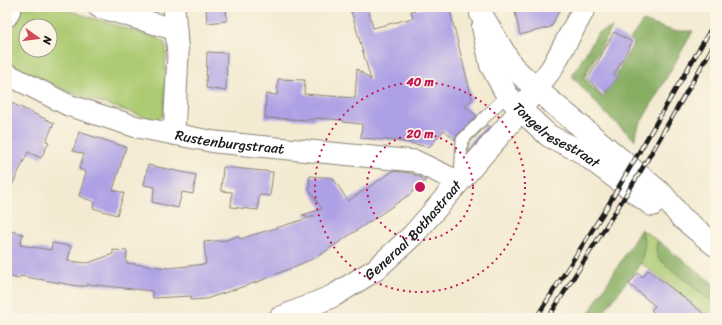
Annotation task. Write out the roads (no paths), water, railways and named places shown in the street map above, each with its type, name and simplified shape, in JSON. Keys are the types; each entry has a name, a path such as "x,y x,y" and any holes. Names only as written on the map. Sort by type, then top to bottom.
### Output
{"main road":[{"name":"Generaal Bothastraat","path":"280,318 333,296 375,270 413,236 459,182 514,102 536,89 552,68 585,7"},
{"name":"Tongelresestraat","path":"480,10 512,66 536,89 663,195 681,217 715,245"},
{"name":"Tongelresestraat","path":"480,10 491,65 514,102 549,136 587,156 654,206 681,217"}],"street":[{"path":"7,16 11,7"},
{"path":"99,7 176,30"},
{"path":"174,7 178,55 174,134"},
{"name":"Rustenburgstraat","path":"7,74 68,105 137,127 215,142 415,160 459,182"}],"railway":[{"path":"536,318 607,207 715,22"},
{"path":"548,318 639,174 715,43"}]}
